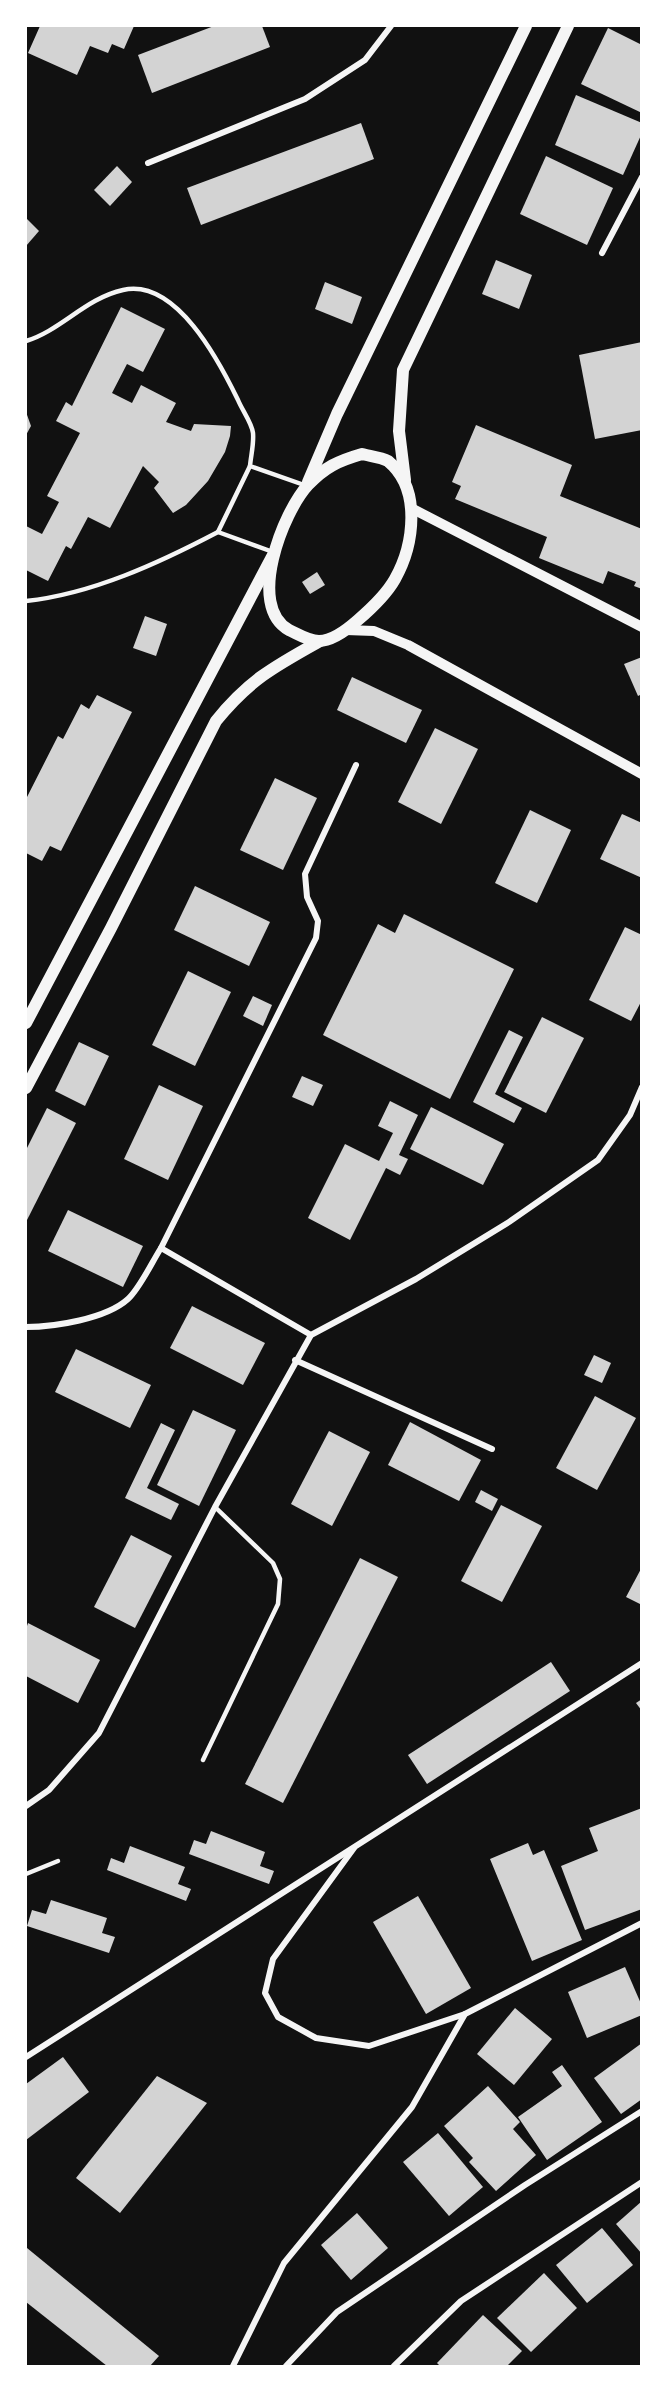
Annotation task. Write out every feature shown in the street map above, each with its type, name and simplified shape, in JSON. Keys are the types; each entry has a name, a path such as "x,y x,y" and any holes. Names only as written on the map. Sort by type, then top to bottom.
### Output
{"main road":[{"path":"26,1023 274,553 286,519 307,486 337,414 526,26"},
{"path":"26,1088 111,928 216,721 238,694 265,671 320,641 346,630 375,606 394,579 408,545 411,508 399,432 403,370 568,26"},
{"path":"307,486 332,463 362,454 386,460 405,480"},
{"path":"274,553 270,585 273,608 284,627 302,637 320,641"}],"street":[{"path":"148,163 305,99 365,60 391,26"},
{"path":"602,254 642,177"},
{"path":"411,508 642,627"},
{"path":"346,630 374,631 408,645 642,774"},
{"path":"26,1327 63,1324 102,1313 129,1299 161,1248 316,938 318,921 307,897 305,874 356,765"},
{"path":"26,1806 49,1790 99,1733 215,1507 311,1335 416,1279 508,1222 598,1160 630,1115 642,1087"},
{"path":"161,1248 311,1335"},
{"path":"295,1360 492,1449"},
{"path":"26,2057 642,1663"},
{"path":"357,1844 273,1959 265,1993 278,2017 316,2038 369,2046 465,2014 642,1923"},
{"path":"233,2367 284,2263 412,2107 465,2014"},
{"path":"286,2367 337,2312 525,2185 642,2111"},
{"path":"394,2367 461,2301 642,2182"}],"lane":[{"path":"26,341 39,337 83,308 123,290 153,292 184,314 223,369 253,432 250,466 218,532 156,561 61,597 26,601"},
{"path":"250,466 307,486"},
{"path":"218,532 274,553"},
{"path":"203,1760 278,1604 280,1579 273,1563 215,1507"},
{"path":"26,1874 58,1861"}],"building":[{"path":"40,26 134,26 124,49 112,44 108,53 90,46 77,75 28,53"},
{"path":"214,26 262,26 270,47 152,93 138,55"},
{"path":"608,28 642,45 642,113 581,84"},
{"path":"576,95 642,123 642,133 623,175 555,145"},
{"path":"361,123 374,159 201,225 187,188"},
{"path":"546,156 613,188 587,245 520,214"},
{"path":"117,166 132,182 110,206 94,190"},
{"path":"26,218 39,231 26,246"},
{"path":"496,260 532,275 519,309 482,294"},
{"path":"325,282 362,297 352,324 315,309"},
{"path":"121,307 165,329 143,372 127,364 112,393 132,403 141,385 176,403 166,422 191,431 194,424 231,426 230,436 225,452 208,481 186,505 173,513 154,488 159,482 143,466 110,528 88,517 71,549 66,546 48,581 26,570 26,526 42,534 59,502 47,496 80,433 56,421 66,402 72,406"},
{"path":"642,342 642,430 595,439 579,355"},
{"path":"26,412 31,426 26,435"},
{"path":"476,425 572,465 560,496 642,529 642,589 634,586 636,582 608,571 603,584 539,558 547,537 455,499 461,486 452,482"},
{"path":"317,572 325,585 310,594 302,582"},
{"path":"145,616 167,624 156,656 133,648"},
{"path":"642,657 642,694 638,696 624,664"},
{"path":"352,677 422,710 406,743 337,710"},
{"path":"97,695 132,712 61,851 50,846 42,861 26,853 26,799 58,736 63,739 81,704 89,709"},
{"path":"435,728 478,749 441,824 398,802"},
{"path":"275,778 317,798 283,870 240,850"},
{"path":"530,810 571,830 537,903 495,883"},
{"path":"622,814 642,823 642,878 600,859"},
{"path":"195,886 270,922 249,966 174,930"},
{"path":"404,914 514,969 450,1099 323,1035 378,924 395,933"},
{"path":"625,927 642,935 642,1000 631,1021 589,1000"},
{"path":"188,971 231,992 195,1066 152,1045"},
{"path":"253,996 272,1005 263,1026 243,1016"},
{"path":"542,1017 584,1038 546,1113 504,1092"},
{"path":"509,1030 523,1037 495,1094 522,1108 514,1123 473,1102"},
{"path":"79,1042 109,1056 85,1106 55,1091"},
{"path":"302,1076 323,1085 313,1106 292,1097"},
{"path":"159,1085 203,1106 168,1180 124,1159"},
{"path":"390,1101 418,1115 399,1155 408,1159 400,1175 386,1168 350,1240 308,1218 345,1144 379,1161 393,1133 378,1126"},
{"path":"431,1107 504,1144 483,1185 410,1149"},
{"path":"47,1108 76,1123 26,1222 26,1150"},
{"path":"68,1210 143,1246 123,1287 48,1251"},
{"path":"192,1306 265,1343 243,1385 170,1348"},
{"path":"76,1349 151,1385 130,1428 55,1392"},
{"path":"594,1355 611,1363 602,1383 584,1375"},
{"path":"595,1396 636,1418 597,1490 556,1468"},
{"path":"193,1410 236,1430 199,1506 157,1485"},
{"path":"410,1422 481,1460 459,1501 388,1465"},
{"path":"161,1423 175,1430 147,1488 179,1504 171,1520 125,1498"},
{"path":"329,1431 370,1452 332,1526 291,1504"},
{"path":"481,1490 498,1499 492,1511 475,1502"},
{"path":"501,1505 542,1526 502,1602 461,1581"},
{"path":"131,1535 172,1556 135,1628 94,1607"},
{"path":"360,1558 398,1577 283,1803 245,1784"},
{"path":"642,1567 642,1605 626,1597"},
{"path":"28,1623 100,1660 78,1703 26,1676"},
{"path":"551,1662 570,1691 427,1784 408,1755"},
{"path":"642,1699 642,1711 636,1703"},
{"path":"642,1808 642,1909 585,1930 561,1866 598,1851 589,1828"},
{"path":"211,1831 265,1852 260,1866 274,1871 269,1884 189,1854 194,1840 206,1844"},
{"path":"528,1843 533,1855 544,1850 582,1940 532,1961 490,1859"},
{"path":"130,1846 185,1867 178,1884 191,1889 186,1901 107,1870 111,1858 124,1863"},
{"path":"418,1896 471,1988 426,2014 373,1922"},
{"path":"51,1900 107,1918 102,1933 115,1937 109,1953 27,1926 32,1910 46,1914"},
{"path":"625,1967 642,2006 642,2015 587,2038 568,1992"},
{"path":"515,2008 552,2039 514,2085 477,2054"},
{"path":"642,2043 642,2099 621,2114 594,2078"},
{"path":"63,2057 89,2092 26,2140 26,2084"},
{"path":"562,2065 602,2122 547,2160 518,2117 562,2086 552,2072"},
{"path":"157,2076 207,2103 120,2213 76,2178"},
{"path":"488,2086 520,2122 513,2129 536,2155 496,2191 469,2162 473,2158 444,2126"},
{"path":"438,2133 483,2187 449,2216 403,2162"},
{"path":"642,2201 642,2254 616,2224"},
{"path":"357,2213 388,2248 351,2280 321,2245"},
{"path":"602,2228 633,2265 587,2303 556,2265"},
{"path":"27,2248 159,2356 150,2366 107,2366 26,2302"},
{"path":"544,2273 577,2308 531,2352 497,2318"},
{"path":"483,2315 522,2351 507,2366 440,2366 437,2363"}]}
